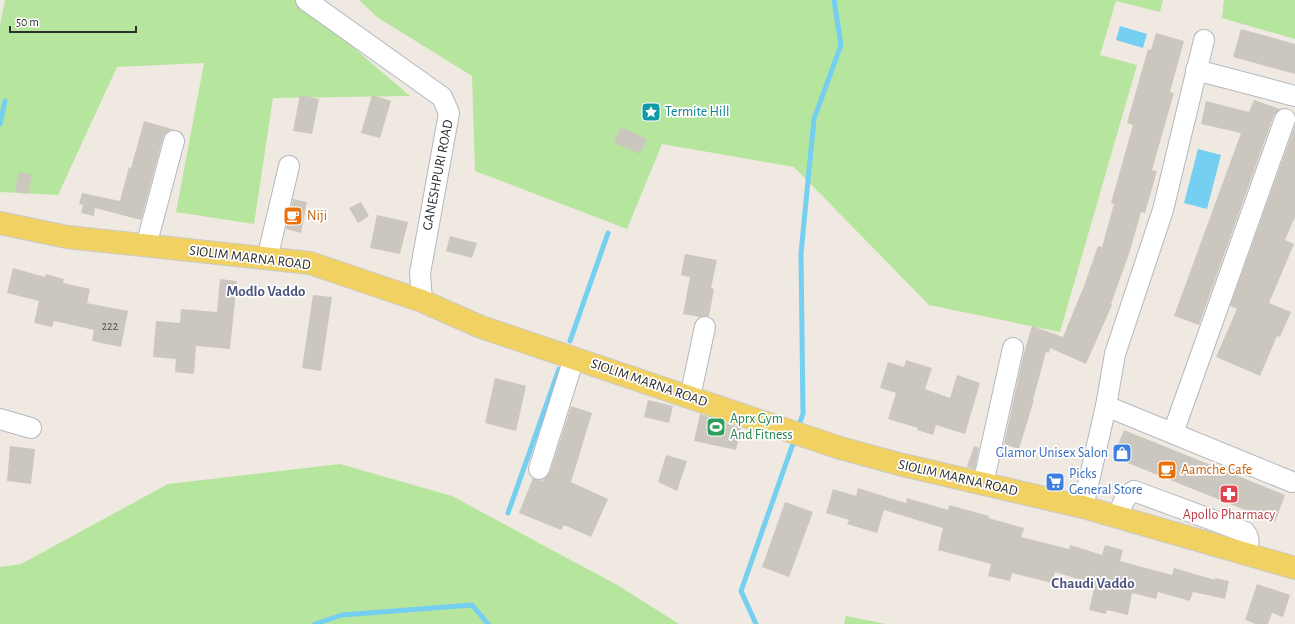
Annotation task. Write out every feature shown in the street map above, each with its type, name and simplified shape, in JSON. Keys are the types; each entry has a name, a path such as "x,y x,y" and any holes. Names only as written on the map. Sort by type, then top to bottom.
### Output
{"main road":[{"name":"SIOLIM MARNA ROAD","path":"0,223 67,237 310,263 422,301 481,327 840,448 903,465 1083,507 1246,554 1294,566"}],"street":[{"name":"GANESHPURI ROAD","path":"306,0 442,97 449,113 420,273 422,301"},
{"path":"1083,507 1106,406 1115,354 1163,210 1204,40"},
{"path":"1196,70 1295,96"},
{"path":"1173,433 1285,119"},
{"path":"146,246 174,140"},
{"path":"267,259 289,166"},
{"path":"690,397 705,327"},
{"path":"983,484 1013,348"},
{"path":"539,469 574,358"},
{"path":"1106,406 1292,482"},
{"path":"0,419 31,428"},
{"path":"1118,517 1124,500 1128,494 1134,491 1245,532 1250,542 1246,554"}],"green space":[{"path":"5,0 298,0 410,96 273,98 254,224 176,212 204,63 117,67 58,195 0,192 0,25"},
{"path":"359,0 1163,0 1160,12 1116,1 1100,55 1137,65 1060,332 929,305 794,167 662,144 627,229 475,171 472,76 377,17"},
{"path":"1224,0 1295,0 1295,39 1222,18"},
{"path":"340,464 452,496 619,586 679,624 0,624 0,567 21,564 168,484"},
{"path":"846,616 886,624 844,624"}],"water":[{"path":"1120,26 1147,34 1143,48 1116,40"},
{"path":"1198,149 1221,155 1207,209 1184,203"}],"building":[{"path":"1241,29 1295,44 1295,74 1233,57"},
{"path":"1156,33 1184,41 1170,92 1174,93 1152,170 1157,171 1145,213 1141,212 1130,251 1111,304 1112,305 1086,364 1050,348 1049,353 1046,352 1034,400 1019,449 1004,444 1023,356 1032,326 1063,337 1084,286 1098,246 1102,247 1114,204 1111,203 1133,125 1127,123 1148,49 1151,50"},
{"path":"300,95 319,99 312,134 293,131"},
{"path":"372,95 391,101 380,138 361,133"},
{"path":"1254,100 1280,109 1274,115 1199,325 1174,316 1241,133 1201,124 1206,101 1249,112"},
{"path":"144,121 175,130 171,130 166,133 163,138 141,220 95,208 94,216 81,213 83,205 79,204 82,193 120,201"},
{"path":"1295,125 1295,217 1285,240 1294,244 1269,303 1291,312 1280,337 1277,336 1260,376 1216,357 1237,309 1230,306"},
{"path":"621,127 647,139 640,154 614,143"},
{"path":"19,172 32,175 28,194 15,191"},
{"path":"293,199 307,202 301,233 286,229"},
{"path":"361,202 369,216 358,223 349,208"},
{"path":"377,215 408,222 400,254 370,248"},
{"path":"450,236 477,243 472,258 446,251"},
{"path":"685,254 717,260 711,288 714,289 709,316 700,317 683,314 690,277 681,275"},
{"path":"13,268 45,277 46,274 64,279 63,283 90,289 87,303 128,311 121,347 92,341 94,330 54,321 52,327 34,323 39,301 7,293"},
{"path":"220,279 237,281 230,349 196,346 194,374 175,372 176,359 153,357 156,321 180,323 181,309 217,312"},
{"path":"313,295 332,297 321,371 302,368"},
{"path":"906,360 932,368 925,389 950,398 957,375 980,383 965,434 936,425 933,435 917,430 918,428 888,419 896,393 880,388 888,362 904,367"},
{"path":"495,378 526,386 516,431 485,423"},
{"path":"648,400 673,406 669,423 644,417"},
{"path":"571,406 592,413 571,482 608,499 591,537 564,525 561,530 519,513 533,478 542,481 550,472"},
{"path":"700,414 741,428 736,450 694,441"},
{"path":"1124,430 1285,495 1275,522 1113,457"},
{"path":"10,446 35,449 31,484 7,481"},
{"path":"974,446 979,448 975,469 967,467"},
{"path":"666,455 687,461 677,491 658,482"},
{"path":"858,488 906,503 907,498 948,510 949,505 989,516 988,518 1024,528 1021,537 1069,549 1070,545 1102,555 1105,545 1123,550 1120,561 1172,575 1174,568 1215,580 1215,578 1229,581 1225,599 1193,592 1190,601 1158,592 1156,599 1132,593 1128,615 1107,610 1106,614 1089,610 1094,584 1055,572 1052,583 1012,573 1010,581 988,576 991,564 938,550 943,528 884,510 877,533 847,524 849,520 826,513 833,489 856,496"},
{"path":"785,502 813,512 789,577 762,567"},
{"path":"1257,584 1290,595 1283,617 1272,613 1268,624 1256,624 1245,620"}],"waterway":[{"path":"798,428 803,414 801,253 814,119 841,45 834,0"},
{"path":"0,124 5,101"},
{"path":"570,341 608,233"},
{"path":"508,513 559,369"},
{"path":"756,624 741,591 795,438"},
{"path":"315,624 342,615 472,605 488,624"}],"place":[{"name":"Termite Hill","path":"651,112"},
{"name":"Niji","path":"293,216"},
{"name":"Aprx Gym And Fitness","path":"716,427"},
{"name":"Glamor Unisex Salon","path":"1122,453"},
{"name":"Aamche Cafe","path":"1167,470"},
{"name":"Picks General Store","path":"1055,482"},
{"name":"Apollo Pharmacy","path":"1229,494"}],"district":[{"name":"Modlo Vaddo","path":"266,291"},
{"name":"Chaudi Vaddo","path":"1093,583"}]}
